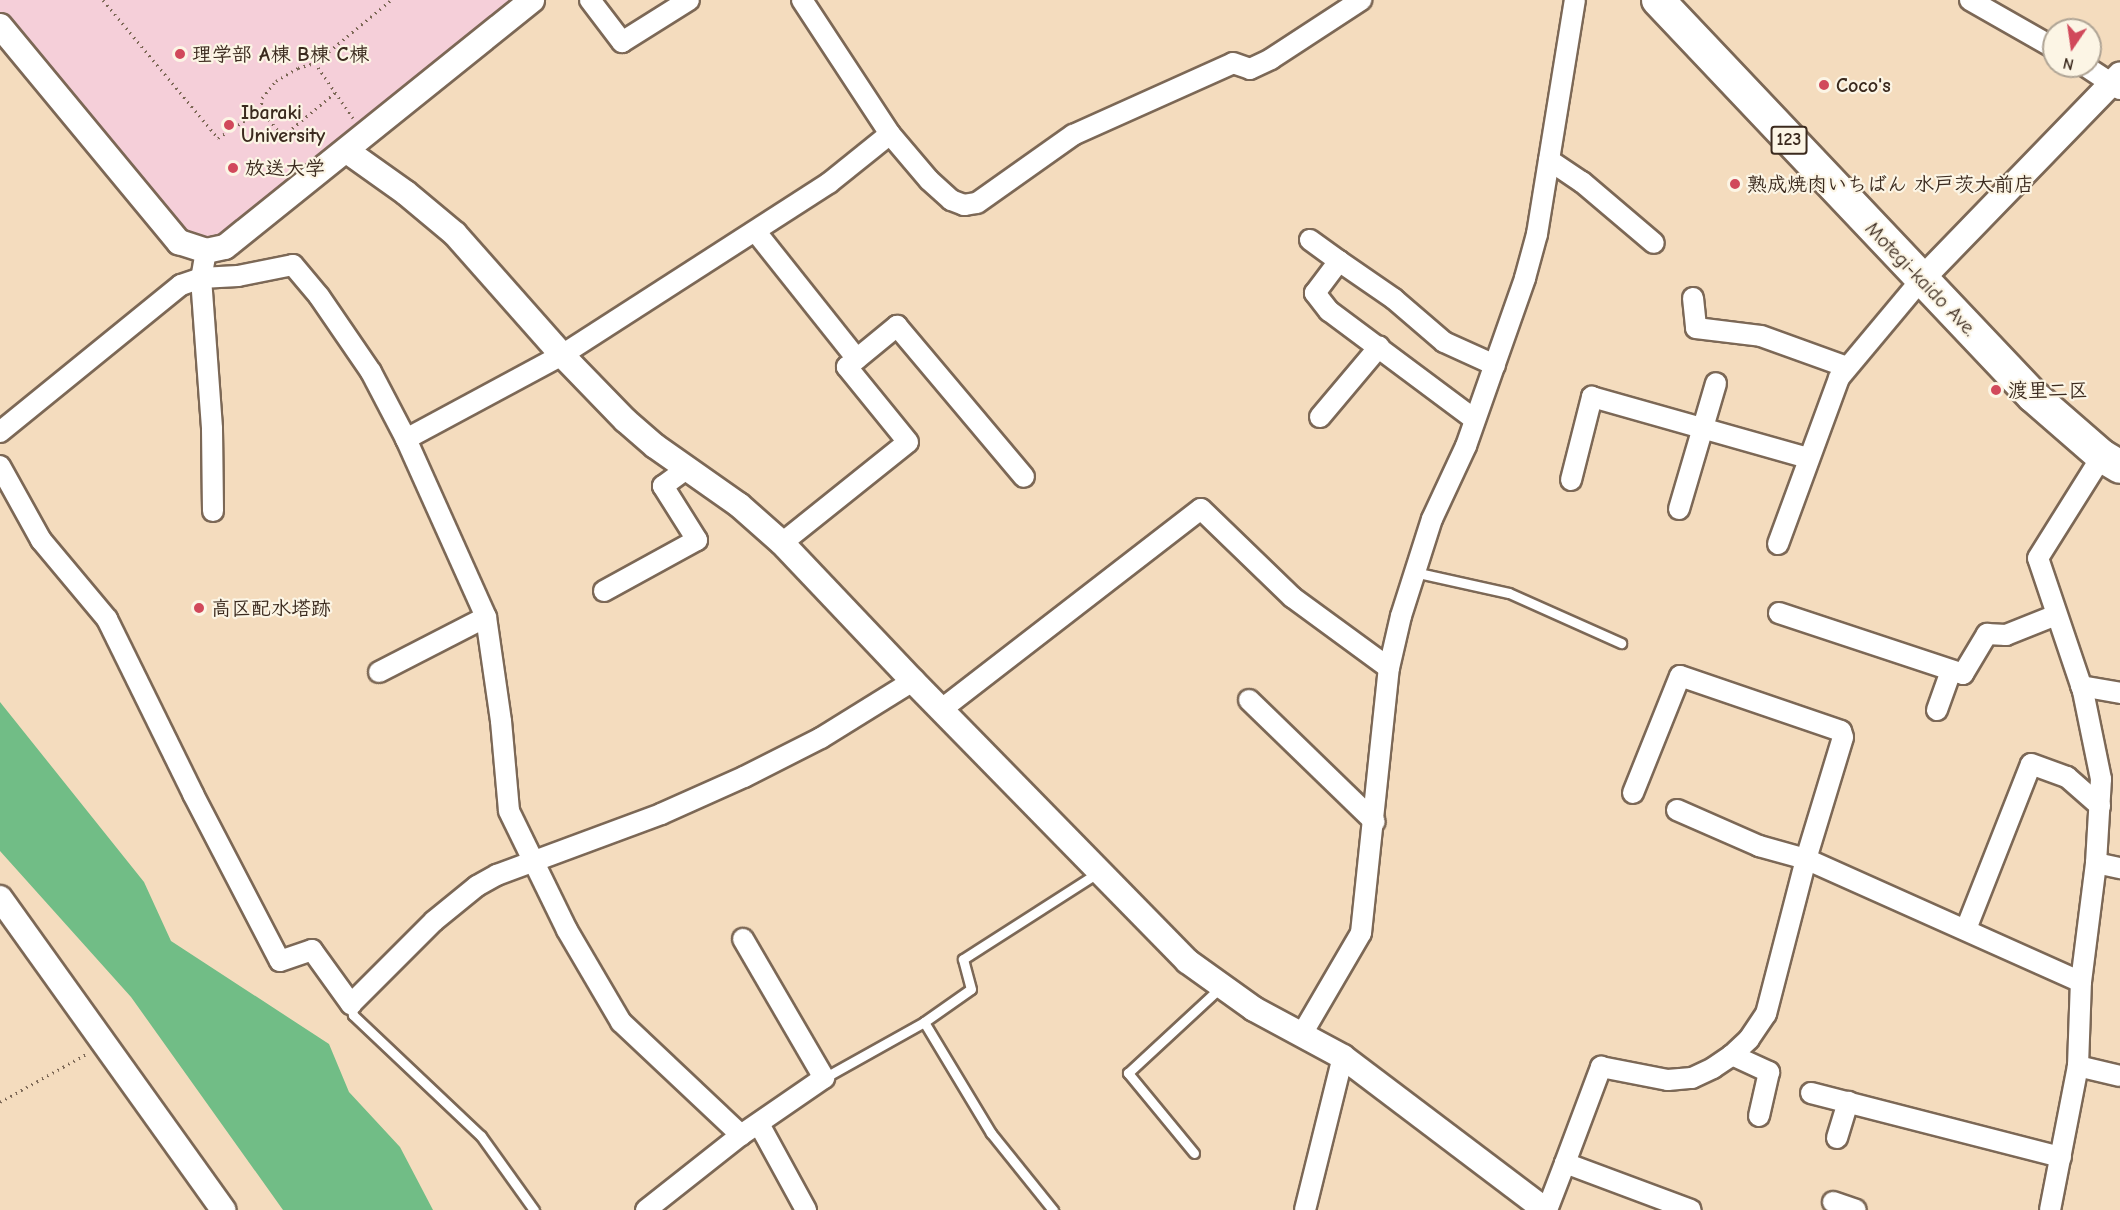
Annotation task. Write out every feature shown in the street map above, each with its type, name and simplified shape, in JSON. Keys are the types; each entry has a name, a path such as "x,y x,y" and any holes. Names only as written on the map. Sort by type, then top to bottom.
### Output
{"highway":[{"name":"Motegi-kaido Ave.","path":"1658,0 2033,396 2111,462"}],"street":[{"path":"0,26 179,242 206,252 225,247 532,0"},
{"path":"590,0 622,42 689,0"},
{"path":"802,0 890,134 929,180 951,200 964,205 977,203 1073,135 1233,63 1250,69 1272,60 1361,0"},
{"path":"1302,1034 1361,933 1375,822 1389,668 1414,572 1432,519 1466,446 1532,256 1575,0"},
{"path":"1970,0 2042,41"},
{"path":"1778,544 1839,378 1921,280 2118,82 2102,74"},
{"path":"406,439 562,355 829,183 890,134"},
{"path":"346,151 406,193 455,234 562,355 625,420 739,505 782,543 913,681 1187,961 1221,987 1343,1057 1546,1210 1601,1067 1668,1080 1692,1078 1713,1068 1732,1054 1749,1039 1766,1014 1806,859 1843,737 1841,731 1680,676 1633,793"},
{"path":"1549,160 1582,182 1654,243"},
{"path":"756,232 857,359"},
{"path":"1310,240 1394,299 1444,342 1495,365"},
{"path":"206,252 201,278 212,429 213,511"},
{"path":"1339,261 1315,293 1329,311 1474,419"},
{"path":"0,432 181,285 201,278 238,276 293,265 319,296 371,372 406,439 486,617 501,721 509,811 532,863 567,930 621,1022 741,1135"},
{"path":"1694,298 1696,328 1761,336 1847,367"},
{"path":"782,543 908,442 848,367 897,326 1024,477"},
{"path":"1320,417 1379,347"},
{"path":"1679,509 1716,383"},
{"path":"1571,480 1592,397 1808,458"},
{"path":"2050,1210 2078,1066 2081,982 2096,863 2100,806 2111,781 2038,558 2111,462"},
{"path":"0,466 41,540 107,619 193,794 280,961 312,950 351,1004 434,921 477,886 496,875 661,814 744,777 821,738 913,681"},
{"path":"604,591 697,540 663,486 688,468"},
{"path":"942,709 1202,508 1292,597 1389,668"},
{"path":"1779,613 1963,674 1987,634 2006,634 2056,615"},
{"path":"379,672 486,617"},
{"path":"1937,710 1951,671"},
{"path":"2081,686 2120,693"},
{"path":"1249,700 1375,822"},
{"path":"1966,929 2031,764 2067,777 2100,806"},
{"path":"1677,810 1759,846 1806,859 2081,982"},
{"path":"2096,863 2120,868"},
{"path":"0,898 223,1210"},
{"path":"646,1210 741,1135 824,1078 743,939"},
{"path":"1732,1054 1769,1071 1759,1116"},
{"path":"1305,1210 1343,1057"},
{"path":"2078,1066 2120,1076"},
{"path":"1811,1093 2061,1157"},
{"path":"1837,1138 1848,1102"},
{"path":"759,1124 806,1210"},
{"path":"1565,1163 1691,1210"},
{"path":"1833,1202 1856,1210"}],"lane":[{"path":"1414,572 1509,593 1621,643"},
{"path":"824,1078 924,1022 971,988 963,959 1099,872"},
{"path":"1194,1153 1128,1073 1221,987"},
{"path":"351,1004 352,1015 481,1136 534,1210"},
{"path":"924,1022 991,1133 1053,1210"}],"path":[{"path":"103,0 218,138 261,110"},
{"path":"336,92 283,136 261,110 262,99 276,81 298,68 315,63 391,0"},
{"path":"315,63 365,136"},
{"path":"0,1102 105,1044"}],"shaded area":[{"name":"Ibaraki University","path":"0,0 520,0 227,239 197,245 0,16"}],"green space":[{"path":"0,702 144,882 171,941 329,1044 349,1092 400,1147 433,1210 283,1210 131,997 0,851"}],"place":[{"name":"理学部 A棟 B棟 C棟","path":"180,54"},
{"name":"Coco's","path":"1824,85"},
{"name":"Ibaraki University","path":"229,125"},
{"name":"放送大学","path":"233,168"},
{"name":"熟成焼肉いちばん 水戸茨大前店","path":"1735,184"},
{"name":"渡里二区","path":"1996,390"},
{"name":"高区配水塔跡","path":"199,608"}]}
